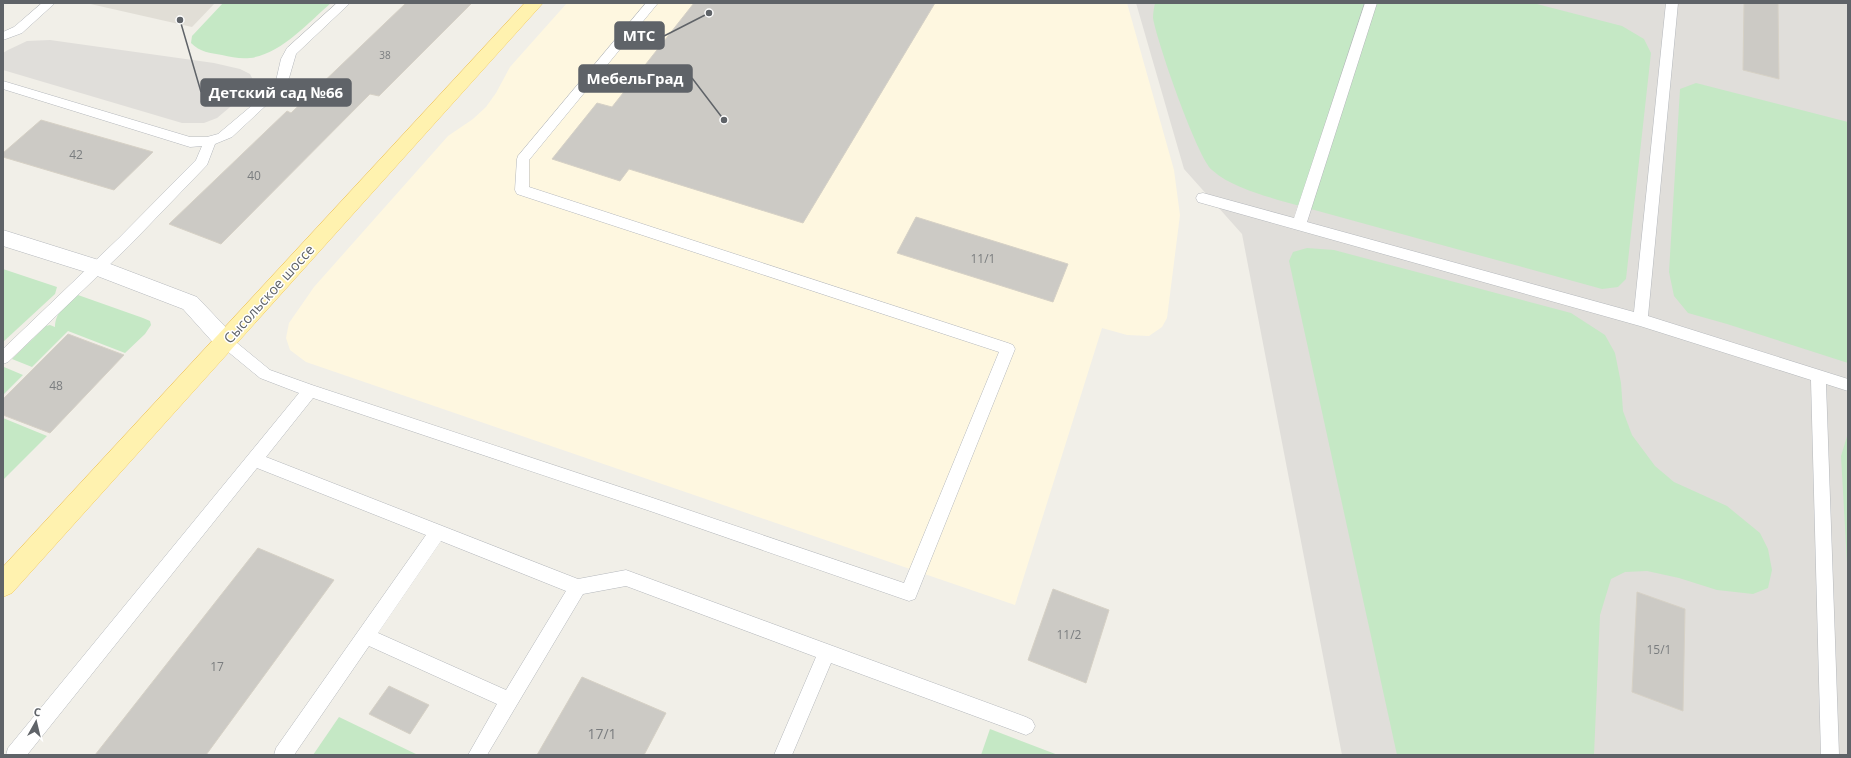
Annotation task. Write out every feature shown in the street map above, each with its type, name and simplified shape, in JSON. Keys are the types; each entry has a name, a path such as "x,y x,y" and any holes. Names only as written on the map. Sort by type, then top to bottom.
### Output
{"main road":[{"name":"Сысольское шоссе","path":"3,585 535,3"}],"street":[{"path":"3,238 98,268 190,303 226,342"}],"lane":[{"path":"3,36 18,30 49,3"},
{"path":"3,85 190,142 210,142 224,137 229,133 281,84 286,72 285,60 290,51 344,3"},
{"path":"226,342 265,374 310,391 653,505 909,593 1008,349 522,190 523,159 652,3"},
{"path":"1300,224 1371,3"},
{"path":"1640,320 1672,3"},
{"path":"3,358 98,268 202,162 210,142"},
{"path":"1203,198 1640,320 1848,385"},
{"path":"1818,376 1830,755"},
{"path":"15,755 310,391"},
{"path":"254,460 578,587 626,578 1026,726"},
{"path":"283,755 438,532"},
{"path":"477,755 578,587"},
{"path":"366,636 510,700"},
{"path":"783,755 827,652"}],"shaded area":[{"path":"86,3 215,3 192,27"},
{"path":"567,3 1127,3 1174,170 1180,215 1167,318 1162,327 1149,336 1127,335 1102,328 1015,605 306,362 290,350 286,338 289,323 314,287 448,136 473,119 486,107 496,93 510,67"},
{"path":"1136,3 1848,3 1848,755 1342,755 1242,234 1184,169"},
{"path":"50,40 214,63 240,69 250,74 254,82 248,92 217,118 204,123 182,123 3,70 3,53 27,41"}],"green space":[{"path":"223,3 331,3 294,36 272,51 250,58 239,58 205,52 191,43 192,36"},
{"path":"1155,3 1533,3 1622,26 1644,39 1651,53 1626,279 1618,287 1602,289 1261,195 1235,185 1219,176 1205,161 1178,98 1156,31 1153,18"},
{"path":"1696,83 1848,122 1848,363 1688,313 1674,296 1669,272 1680,89"},
{"path":"1307,248 1334,250 1571,313 1605,335 1615,353 1621,383 1623,411 1632,435 1655,466 1674,482 1727,506 1760,533 1768,549 1772,570 1768,588 1753,594 1717,590 1679,578 1647,571 1625,572 1611,579 1600,615 1594,755 1397,755 1289,261 1293,252"},
{"path":"3,269 57,287 55,294 3,342"},
{"path":"78,295 143,318 150,321 151,325 145,334 125,353 68,331 32,367 12,359 46,326 50,325 55,327 59,312"},
{"path":"4,367 23,375 3,395 3,368"},
{"path":"3,418 47,436 3,480"},
{"path":"1848,433 1848,581 1841,456"},
{"path":"339,717 418,755 313,755"},
{"path":"990,729 1058,755 981,755"}],"building":[{"path":"406,3 472,3 379,96 370,94 221,244 169,224 287,111 291,113"},
{"path":"694,3 935,3 803,223 629,169 620,181 552,159 597,103 612,107"},
{"path":"1744,3 1778,3 1779,79 1743,70"},
{"path":"41,120 153,152 114,190 3,157 3,153"},
{"path":"916,217 1068,264 1053,302 897,253"},
{"path":"68,334 124,355 50,433 3,415 3,399"},
{"path":"258,548 334,580 206,755 95,755"},
{"path":"1053,589 1109,610 1086,683 1028,660"},
{"path":"1637,592 1685,609 1683,711 1632,692"},
{"path":"582,677 666,713 644,755 537,755"},
{"path":"389,686 429,705 410,734 369,714"}],"place":[{"name":"МТС","path":"709,13"},
{"name":"Детский сад №66","path":"180,20"},
{"name":"МебельГрад","path":"724,120"}]}
